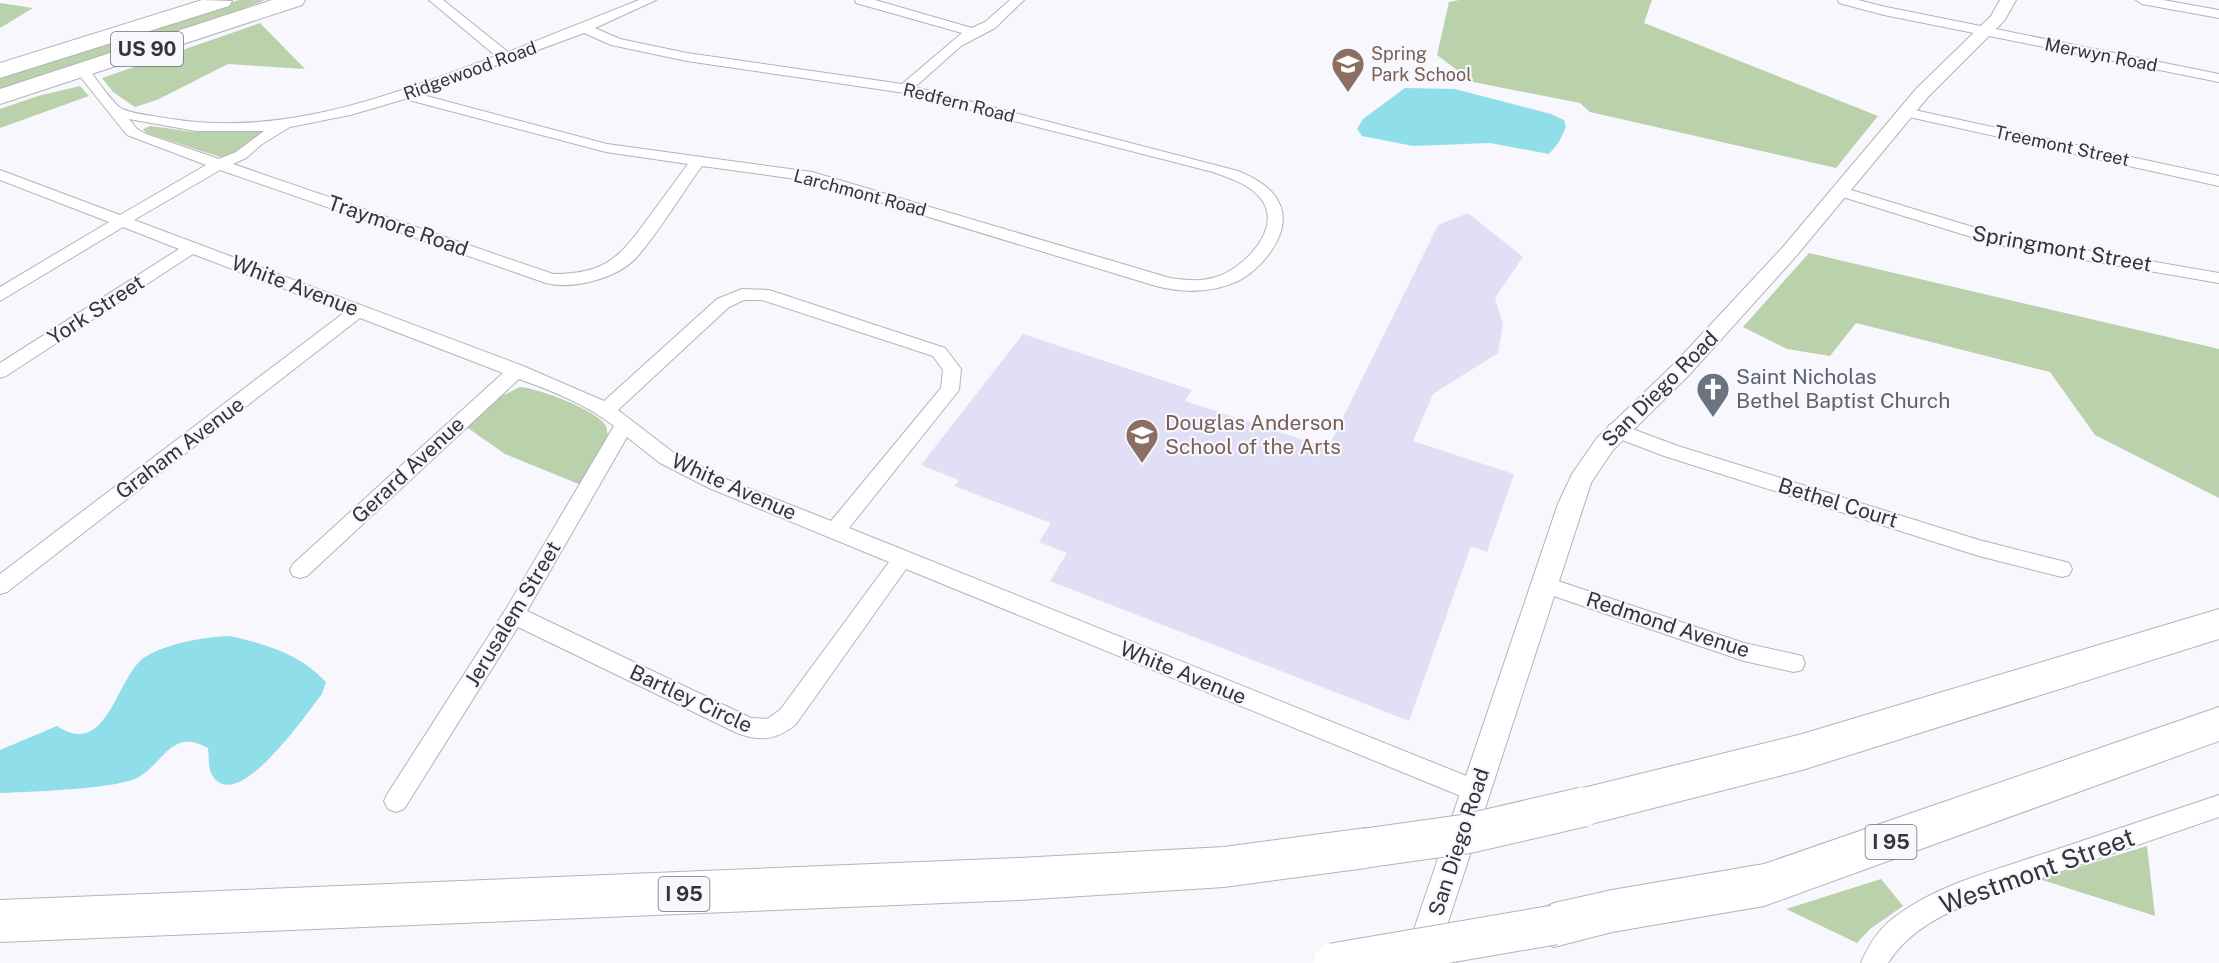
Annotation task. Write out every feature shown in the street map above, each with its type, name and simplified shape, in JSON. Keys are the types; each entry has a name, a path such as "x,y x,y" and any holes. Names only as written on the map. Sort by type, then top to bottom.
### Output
{"highway":[{"name":"US 90","path":"0,71 226,0"},
{"name":"US 90","path":"0,97 294,0"},
{"name":"I 95","path":"0,921 1019,879 1224,867 1366,848 1466,834 1802,752 2219,624"},
{"name":"I 95","path":"1334,963 1554,925 1612,911 1764,885 2219,724"}],"street":[{"path":"435,0 507,58"},
{"name":"Ridgewood Road","path":"115,111 153,121 190,127 242,128 285,124 350,111 465,74 650,0"},
{"path":"865,0 973,32"},
{"path":"905,89 956,44 973,32 990,25 1018,0"},
{"name":"Merwyn Road","path":"1844,0 1885,6 1984,32 2219,78"},
{"name":"San Diego Road","path":"1419,963 1543,584 1580,480 1616,430 1682,369 1790,251 1905,112 1998,18 2008,0"},
{"path":"2142,0 2219,14"},
{"name":"Redfern Road","path":"584,28 616,42 687,57 905,89 1238,175 1265,193 1274,206 1277,219 1273,233 1264,249"},
{"name":"Traymore Road","path":"82,70 132,132 141,137 552,279 586,278 604,272 630,254 697,162"},
{"path":"452,107 456,91 465,74"},
{"name":"Larchmont Road","path":"405,95 606,148 819,179 1162,282 1204,285 1224,281 1252,265 1264,249"},
{"name":"Treemont Street","path":"1905,112 2219,180"},
{"name":"Ridgewood Road","path":"0,295 217,164 242,155 257,141 285,124"},
{"name":"White Avenue","path":"0,175 564,389 606,410 667,458 691,471 902,559 1476,791"},
{"name":"Springmont Street","path":"1838,191 1997,240 2219,278"},
{"name":"York Street","path":"0,372 193,247"},
{"path":"606,410 723,303 742,295 763,294 939,352 952,369 950,390 835,531"},
{"name":"Graham Avenue","path":"0,585 359,310"},
{"name":"Gerard Avenue","path":"300,570 517,370"},
{"name":"Jerusalem Street","path":"396,801 514,615 626,424"},
{"name":"Bethel Court","path":"1616,430 1671,451 1979,548 2062,569"},
{"name":"Bartley Circle","path":"514,615 745,726 758,731 768,730 788,717 902,559"},
{"name":"Redmond Avenue","path":"1543,584 1744,652 1794,663"},
{"name":"Westmont Street","path":"1874,963 1880,951 1901,929 1944,903 1989,884 2212,814"}],"green space":[{"path":"239,0 265,0 226,16 0,90 0,78"},
{"path":"1459,0 1652,0 1644,23 1878,116 1836,168 1590,112 1580,103 1473,82 1437,55 1449,2"},
{"path":"0,3 33,8 0,28"},
{"path":"260,23 305,69 228,64 157,100 135,107 113,92 102,78"},
{"path":"80,86 89,96 0,128 0,109 38,96"},
{"path":"151,126 194,132 261,131 261,133 230,155 220,157 146,133 143,129"},
{"path":"1809,253 2219,349 2219,498 2095,435 2050,372 1856,323 1830,356 1787,349 1743,327"},
{"path":"520,387 553,396 580,407 592,413 606,426 608,435 581,485 505,454 465,426 500,397"},
{"path":"2147,846 2155,916 2039,879"},
{"path":"1881,879 1903,906 1870,929 1857,943 1786,909"}],"water":[{"path":"1405,88 1455,89 1551,114 1564,120 1566,127 1559,142 1549,154 1490,143 1413,146 1362,136 1357,129 1363,119"},
{"path":"230,636 294,657 326,682 322,694 288,738 254,772 238,782 223,784 212,775 208,748 186,742 177,744 139,777 128,781 72,789 0,793 0,750 57,726 74,734 88,732 100,724 135,667 145,657 164,648 186,642"}],"building":[{"name":"Douglas Anderson School of the Arts","path":"1468,213 1523,257 1495,298 1503,324 1498,353 1433,394 1413,441 1514,474 1487,552 1471,546 1409,721 1050,581 1067,553 1039,542 1051,523 954,486 959,480 921,465 1023,334 1192,390 1185,401 1328,448 1438,225"}],"place":[{"name":"Spring Park School","path":"1348,93"},
{"name":"Saint Nicholas Bethel Baptist Church","path":"1713,418"},
{"name":"Douglas Anderson School of the Arts","path":"1142,464"}]}
